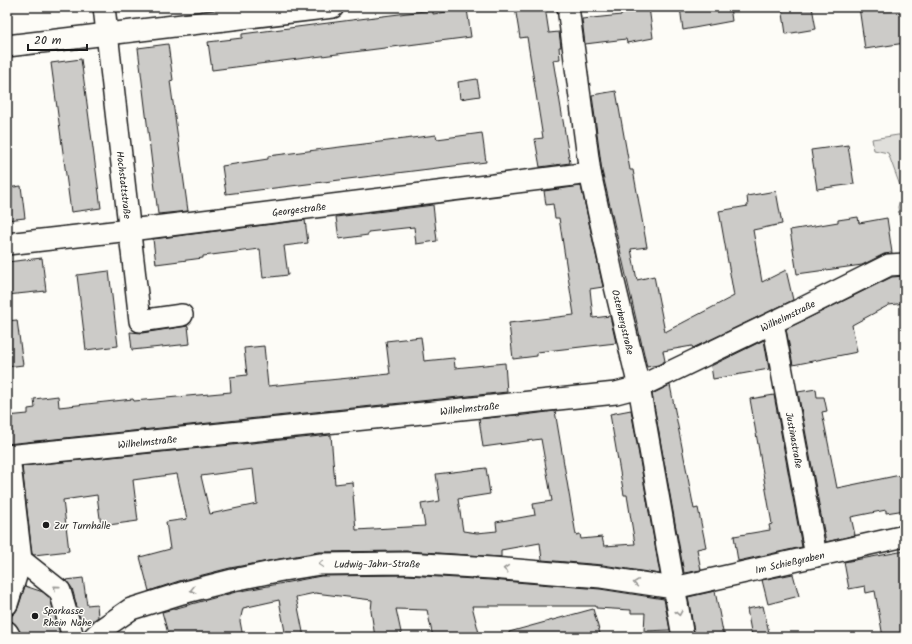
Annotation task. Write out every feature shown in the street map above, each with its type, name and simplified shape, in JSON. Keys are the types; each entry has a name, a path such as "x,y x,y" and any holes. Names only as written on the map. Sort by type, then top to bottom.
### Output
{"street":[{"name":"Hochstattstraße","path":"104,7 140,321 182,315"},
{"path":"7,46 333,7"},
{"name":"Osterbergstraße","path":"568,7 590,173 639,387 683,637"},
{"name":"Georgestraße","path":"7,244 590,173"},
{"name":"Wilhelmstraße","path":"8,456 608,394 639,387 773,323 889,265 905,264"},
{"name":"Justinastraße","path":"773,323 816,556"},
{"path":"7,604 20,560 8,456"},
{"name":"Im Schießgraben","path":"674,588 905,536"},
{"path":"20,560 60,592 73,637"},
{"name":"Ludwig-Jahn-Straße","path":"94,637 102,629 131,609 182,593 233,580 320,564 406,563 492,568 601,577 674,588"},
{"path":"7,632 10,637"}],"shaded area":[{"path":"905,135 905,231 900,221 898,207 902,191 888,153 874,150 872,139"}],"building":[{"path":"515,7 545,7 549,33 559,32 561,47 559,47 560,59 553,60 570,163 540,167 535,139 543,138 527,37 520,38"},
{"path":"621,7 649,7 653,38 627,43 626,39 585,44 582,19 622,15"},
{"path":"680,7 730,7 732,21 683,30"},
{"path":"782,7 812,7 816,29 786,34"},
{"path":"859,7 905,7 905,43 865,49"},
{"path":"467,9 471,37 212,70 208,42 242,38 242,34 391,15 433,10 433,14"},
{"path":"168,44 173,80 170,81 188,211 158,214 138,48"},
{"path":"81,59 101,208 71,212 51,63"},
{"path":"477,79 480,96 460,99 458,82"},
{"path":"616,91 630,170 633,170 647,247 631,249 637,280 654,276 665,332 734,296 719,211 748,206 747,196 776,191 782,224 753,230 762,282 786,270 793,300 693,348 692,346 663,351 665,361 658,365 647,367 602,171 592,95"},
{"path":"482,133 486,162 226,194 222,166 268,159 268,156 436,135 437,139"},
{"path":"848,145 854,184 817,189 811,150"},
{"path":"21,186 25,218 7,220 7,188"},
{"path":"581,186 603,287 590,289 593,318 610,316 616,343 537,352 537,356 513,359 509,323 574,315 559,218 555,218 553,204 546,205 544,191"},
{"path":"433,205 437,241 416,244 414,227 368,232 368,235 339,239 336,217"},
{"path":"858,217 859,223 887,218 892,253 884,254 862,265 797,274 790,230"},
{"path":"305,220 308,243 284,246 288,275 263,278 260,249 203,256 203,258 156,264 153,239"},
{"path":"42,258 46,291 7,295 7,262"},
{"path":"109,271 118,346 86,350 77,275"},
{"path":"905,276 905,303 889,305 852,325 857,352 793,365 786,329 892,277"},
{"path":"17,320 23,365 7,367 7,321"},
{"path":"188,326 190,344 132,350 130,332 142,333"},
{"path":"421,337 424,361 454,358 455,368 505,363 507,392 7,444 7,416 28,414 28,409 35,408 34,399 58,396 59,407 133,399 134,401 231,392 230,377 247,375 244,348 264,346 268,386 390,374 386,341"},
{"path":"764,340 769,369 713,379 711,366"},
{"path":"670,385 694,509 698,508 706,547 697,549 701,570 684,573 652,394"},
{"path":"816,389 817,397 824,397 827,411 822,412 837,488 905,474 905,510 886,513 886,510 851,517 855,535 826,542 798,392"},
{"path":"774,395 802,547 738,561 734,536 770,530 769,525 772,524 750,399"},
{"path":"631,410 660,574 603,565 542,560 540,543 501,550 501,557 406,551 318,552 230,568 179,581 149,591 140,557 170,549 166,522 187,519 177,474 133,480 138,521 101,526 97,495 63,500 69,551 32,554 22,466 331,435 335,484 352,482 356,530 425,526 421,504 440,501 436,474 486,468 490,494 458,499 463,531 477,533 497,531 496,522 535,515 533,504 552,501 541,439 483,447 479,419 555,411 576,535 580,534 581,539 602,537 604,546 635,544 627,495 624,495 610,414","holes":["253,469 257,504 210,514 201,476"]},
{"path":"905,551 905,637 883,637 875,591 866,593 865,586 849,589 844,562"},
{"path":"793,574 799,596 768,604 762,580"},
{"path":"406,575 600,589 664,599 670,630 644,631 645,613 631,613 631,610 596,608 596,606 472,606 480,637 433,637 427,610 396,609 402,637 375,637 371,611 372,600 315,593 296,597 304,637 286,637 279,600 243,608 240,621 243,637 169,637 162,612 236,592 321,576"},
{"path":"83,578 87,605 97,604 98,617 94,620 81,622 72,588 66,580"},
{"name":"Sparkasse Rhein Nahe","path":"25,586 43,592 50,598 61,637 22,637 17,626 13,622 9,621 18,608"},
{"path":"715,591 724,637 695,637 688,597"},
{"path":"763,606 770,637 752,637 747,609"},
{"path":"593,609 601,637 509,637 509,632"}],"place":[{"name":"Zur Turnhalle","path":"46,525"},
{"name":"Sparkasse Rhein Nahe","path":"35,616"}]}
